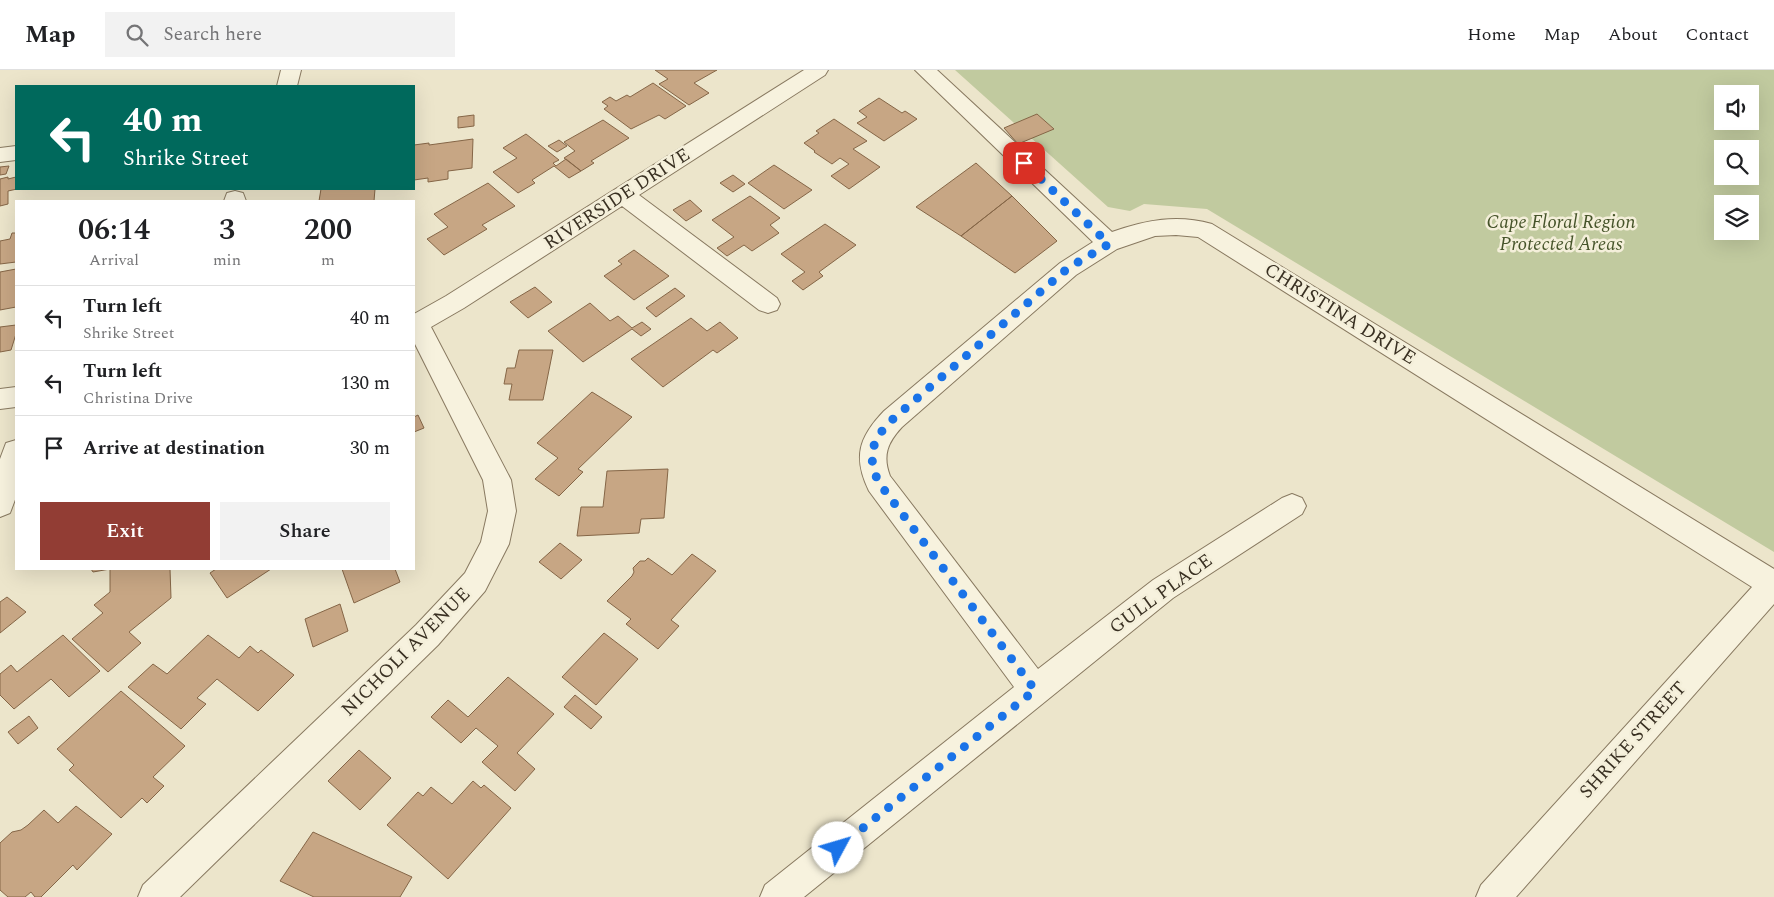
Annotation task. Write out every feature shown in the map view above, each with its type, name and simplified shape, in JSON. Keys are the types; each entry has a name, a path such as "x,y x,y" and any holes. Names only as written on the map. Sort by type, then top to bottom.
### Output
{"street":[{"path":"287,85 291,70"},
{"name":"RIVERSIDE DRIVE","path":"416,325 818,70"},
{"path":"777,897 1035,690 879,483 873,470 873,442 893,419 1068,268 1109,244 925,70"},
{"path":"0,155 15,153"},
{"path":"623,195 768,304"},
{"name":"CHRISTINA DRIVE","path":"1109,244 1145,228 1178,225 1204,230 1773,584"},
{"name":"NICHOLI AVENUE","path":"155,897 427,635 475,582 495,544 502,511 498,480 416,325"},
{"path":"0,399 15,397"},
{"path":"0,505 15,453"},
{"name":"GULL PLACE","path":"1035,690 1163,589 1292,506"},
{"name":"SHRIKE STREET","path":"1493,897 1773,584"}],"green space":[{"name":"Cape Floral Region Protected Areas","path":"955,70 1774,70 1774,552 1207,209 1144,204 1130,211 1108,207"}],"building":[{"path":"655,70 717,70 694,83 709,93 689,105 659,84 668,79"},
{"path":"653,83 686,106 665,119 659,115 631,129 604,109 608,106 602,102 610,97 616,101 627,95 630,97"},
{"path":"879,98 902,113 905,111 917,119 884,141 857,123 867,117 859,111"},
{"path":"1037,114 1054,129 1018,144 1004,128"},
{"path":"474,115 474,126 458,128 458,117"},
{"path":"834,119 867,141 853,149 880,167 849,189 831,176 849,164 840,158 832,164 804,143 819,133 816,131"},
{"path":"603,120 629,138 591,161 594,163 581,171 564,158 575,151 564,142"},
{"path":"526,134 559,160 553,163 556,166 566,159 581,171 569,178 554,166 532,180 535,183 518,193 493,172 517,158 503,148"},
{"path":"473,139 472,168 448,171 448,179 428,182 428,178 415,180 415,145 429,143 429,145"},
{"path":"559,140 567,146 557,152 548,146"},
{"path":"976,163 1012,196 961,236 916,207"},
{"path":"774,165 812,190 784,209 748,183"},
{"path":"9,166 6,174 0,175 0,167"},
{"path":"733,175 745,184 733,192 720,183"},
{"path":"15,177 15,189 8,191 8,204 0,206 0,179"},
{"path":"488,183 515,206 482,225 487,229 444,255 427,239 448,227 434,214"},
{"path":"321,190 375,190 374,200 319,200"},
{"path":"750,196 780,218 770,225 779,233 752,251 744,245 727,256 717,248 734,237 712,220"},
{"path":"1012,196 1057,241 1015,273 961,236"},
{"path":"690,200 702,211 686,221 673,210"},
{"path":"825,224 856,245 819,272 823,276 803,290 792,281 805,272 781,254"},
{"path":"12,233 15,233 15,262 0,264 0,241 10,239"},
{"path":"634,250 669,276 634,300 604,276 622,264 618,261"},
{"path":"15,269 15,307 0,310 0,272"},
{"path":"535,287 552,302 528,318 510,302"},
{"path":"675,288 685,296 656,317 646,308"},
{"path":"590,303 610,321 618,316 632,328 642,322 651,329 641,336 632,329 583,362 548,331"},
{"path":"691,318 707,331 720,322 738,338 717,353 713,350 663,387 631,359"},
{"path":"15,325 15,337 11,350 0,352 0,327"},
{"path":"519,350 553,350 543,400 509,400 512,384 504,384 507,368 515,368"},
{"path":"592,392 632,417 578,469 583,472 559,496 535,479 558,458 537,443"},
{"path":"418,415 424,428 415,432 415,416"},
{"path":"668,469 664,518 641,519 639,533 577,536 581,507 603,507 607,471"},
{"path":"560,543 582,560 561,579 539,562"},
{"path":"692,554 716,571 671,620 679,626 658,649 626,624 631,619 607,601 632,576 633,568 640,561 645,561 648,558 672,575"},
{"path":"110,570 170,570 171,598 129,632 141,643 108,672 72,639 103,613 94,605 110,592"},
{"path":"214,570 269,570 227,598 210,573"},
{"path":"342,570 395,570 400,582 354,603"},
{"path":"7,597 26,612 0,633 0,602"},
{"path":"340,604 348,631 313,647 305,619"},
{"path":"604,633 638,659 596,705 562,677"},
{"path":"63,635 100,671 69,697 51,679 14,709 0,695 0,674 11,665 17,672"},
{"path":"208,635 239,658 250,646 258,653 261,650 294,675 258,711 217,679 197,698 206,704 181,729 128,687 153,664 167,674"},
{"path":"508,677 554,714 517,753 535,769 515,791 482,762 498,746 476,728 461,743 431,717 448,700 468,717"},
{"path":"121,691 185,746 153,777 164,786 147,803 142,798 121,818 69,770 74,765 57,749"},
{"path":"575,695 602,717 591,729 564,707"},
{"path":"29,716 38,728 18,744 8,732"},
{"path":"359,750 391,778 360,810 328,781"},
{"path":"473,781 481,788 484,785 511,808 448,879 387,825 418,792 423,796 431,787 452,804"},
{"path":"76,806 112,834 77,870 73,865 41,897 35,897 31,892 25,897 8,897 0,890 0,843 12,832 21,830 28,825 44,810 58,823"},
{"path":"313,832 412,877 400,897 314,897 280,881"}],"route":[{"path":"838,848 1035,690 879,483 873,470 872,456 873,442 882,429 893,419 1068,268 1109,244 1024,163"}]}
